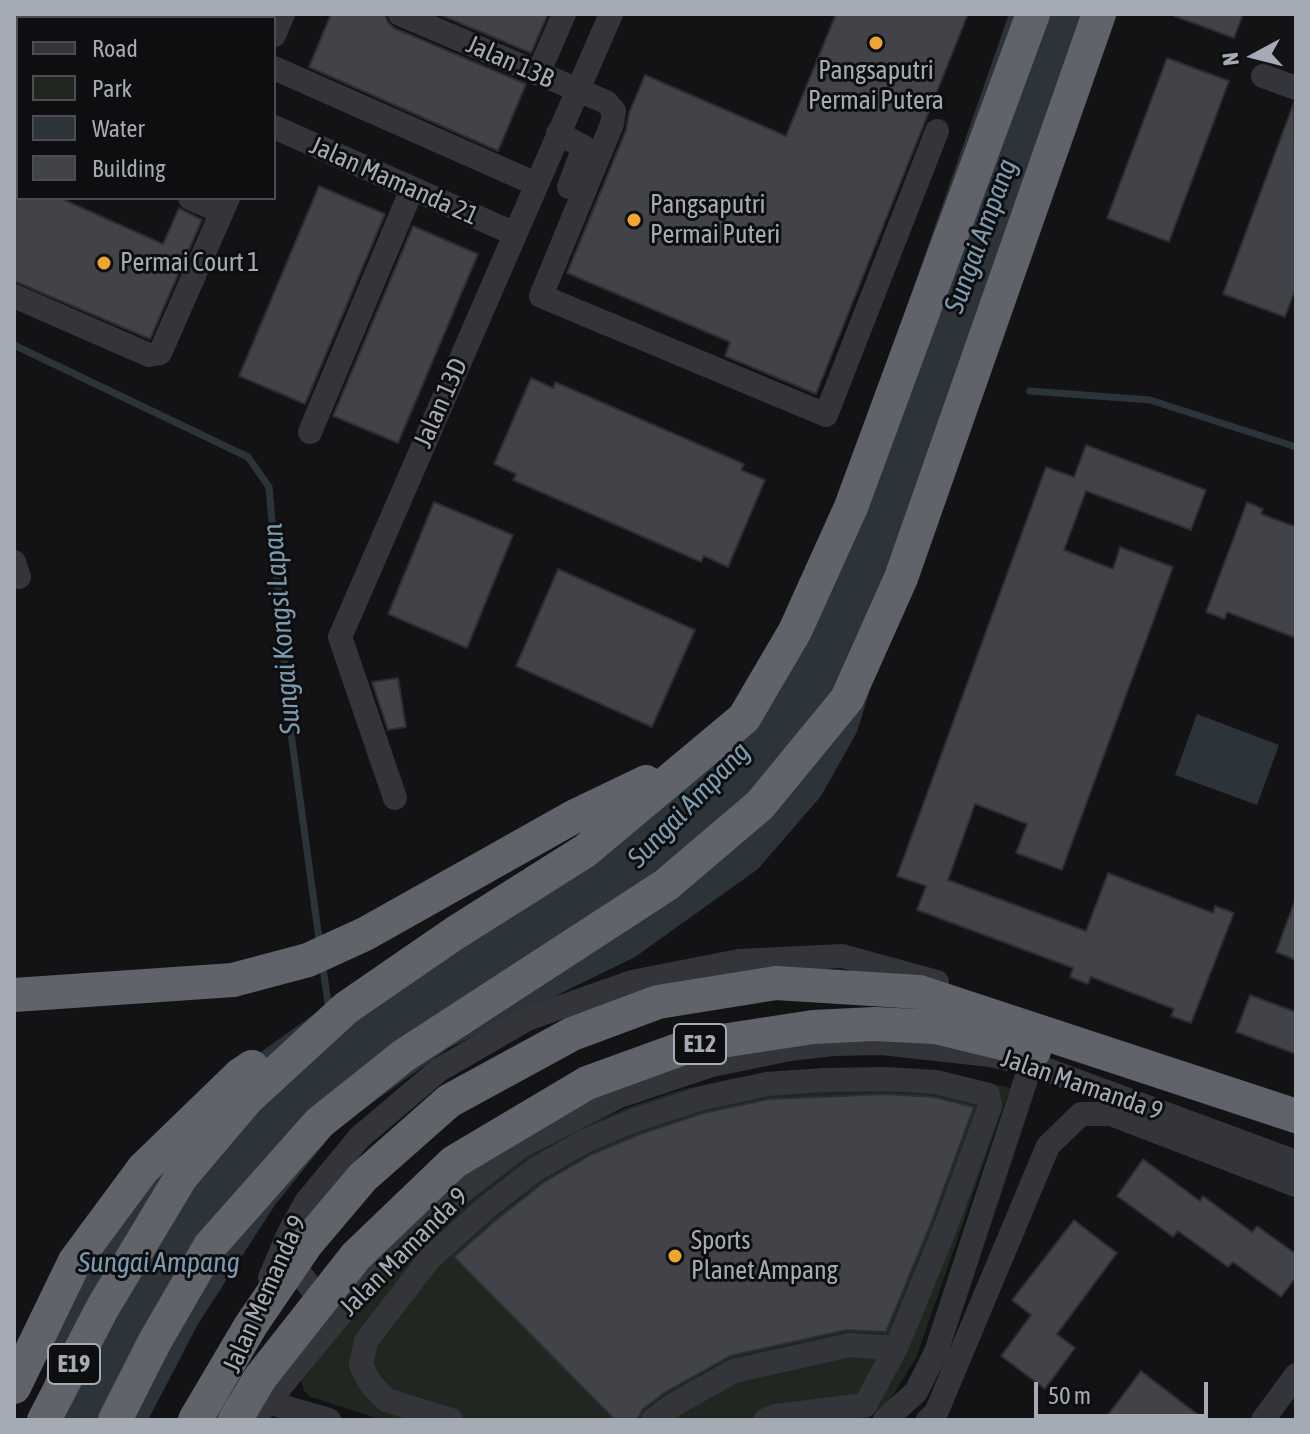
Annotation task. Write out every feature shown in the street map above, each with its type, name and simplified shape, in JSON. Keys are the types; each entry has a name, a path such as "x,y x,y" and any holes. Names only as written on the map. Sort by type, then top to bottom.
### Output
{"highway":[{"name":"E19","path":"44,1420 103,1307 181,1177 247,1099 346,1008 455,933 585,851 687,762 744,718 795,631 851,507 1033,14"},
{"name":"E19","path":"115,1420 155,1341 210,1246 319,1123 403,1056 666,885 760,805 847,699 901,578 1099,14"},
{"path":"14,995 233,980 308,960 365,934 575,816 687,762"},
{"name":"E12","path":"195,1420 251,1325 307,1243 363,1177 449,1101 572,1034 658,1002 776,983 919,992 1296,1116"},
{"path":"14,1387 75,1261 143,1169 240,1075 346,1008"},
{"name":"E12","path":"235,1420 260,1378 356,1256 454,1162 587,1083 689,1046 813,1027 875,1024 936,1027 1031,1050 1296,1140"}],"street":[{"name":"Jalan 13B","path":"400,14 448,24 538,74 606,102 614,111 612,124 572,220"},
{"path":"538,74 564,14"},
{"name":"Jalan 13D","path":"395,798 340,637 611,14"},
{"path":"276,69 536,184"},
{"path":"1263,76 1296,88"},
{"name":"Jalan Mamanda 21","path":"276,128 515,234"},
{"path":"558,133 584,147 566,197 572,220 541,296 826,415 937,131"},
{"path":"310,432 412,189"},
{"path":"14,296 149,355 160,353 225,205 200,200"},
{"name":"Jalan Memanda 9","path":"213,1420 288,1235 306,1202 360,1137 439,1070 527,1019 632,982 739,961 842,956 948,985 1065,1040"},
{"name":"Jalan Mamanda 9","path":"260,1411 357,1294 439,1209 521,1146 617,1097 712,1065 790,1049 833,1044 882,1043 991,1055 1031,1064 1296,1162"},
{"path":"766,1420 776,1416 865,1405 960,1234 1031,1064"},
{"path":"451,1420 386,1400 370,1383 361,1365 366,1341 430,1258 487,1207 536,1169 585,1141 635,1120 713,1096 767,1084 810,1081 936,1082 988,1095 990,1106 936,1352 916,1392 885,1420"},
{"path":"928,1420 936,1413 1048,1146 1081,1114 1111,1114 1296,1185"},
{"path":"288,1235 295,1267 312,1289 333,1297 357,1294"},
{"path":"653,1420 673,1405 734,1371 850,1345 896,1348"},
{"path":"1263,1420 1296,1375"},
{"path":"213,1420 229,1408 252,1402 260,1411 329,1420"}],"green space":[{"name":"Sports Planet Ampang","path":"877,1067 966,1077 1010,1088 916,1358 890,1400 867,1420 383,1420 311,1397 304,1391 301,1381 304,1374 376,1279 500,1168 570,1132 680,1090 783,1071"}],"water":[{"name":"Sungai Ampang","path":"1009,14 1112,14 879,660 857,732 821,796 758,869 635,957 449,1048 337,1128 275,1205 198,1324 148,1420 35,1420 69,1285 229,1075 328,1004 480,929 741,717 827,535"},
{"path":"1197,714 1279,745 1257,805 1175,775"}],"building":[{"path":"331,14 385,14 394,28 526,84 498,151 309,67"},
{"path":"438,14 548,14 531,53"},
{"path":"836,14 968,14 816,394 725,356 730,342 567,273 626,130 629,113 645,75 786,136"},
{"path":"1174,14 1243,14 1234,38"},
{"path":"1167,58 1229,81 1169,242 1107,218"},
{"path":"1294,102 1296,287 1285,317 1223,294"},
{"path":"319,186 385,214 305,404 239,376"},
{"name":"Permai Court 1","path":"14,198 64,200 163,244 179,208 202,220 150,339 14,281"},
{"path":"413,226 478,254 398,443 333,416"},
{"path":"531,378 553,388 555,382 744,464 741,470 765,480 728,567 704,556 701,562 513,480 516,474 494,464"},
{"path":"1086,445 1206,490 1191,530 1086,491 1064,550 1113,569 1120,547 1173,567 1062,870 1016,853 1027,824 975,804 948,880 1086,931 1108,873 1213,913 1215,906 1234,913 1191,1023 1171,1016 1174,1009 1091,977 1088,984 1070,977 1073,968 917,910 926,886 897,876 1046,467 1074,477"},
{"path":"434,502 513,535 467,648 388,614"},
{"path":"1247,502 1263,509 1261,514 1296,527 1296,638 1227,612 1225,619 1206,612"},
{"path":"558,569 695,630 652,727 516,666"},
{"path":"398,678 406,727 388,730 372,682"},
{"path":"1296,903 1296,960 1276,952"},
{"path":"1250,995 1296,1012 1296,1054 1236,1032"},
{"path":"887,1094 934,1097 974,1107 886,1332 847,1330 730,1356 664,1393 643,1409 637,1420 615,1420 454,1257 544,1182 592,1154 640,1134 703,1113 769,1099"},
{"path":"1143,1159 1200,1201 1203,1196 1252,1232 1257,1226 1296,1254 1296,1277 1281,1297 1233,1262 1228,1267 1178,1231 1173,1237 1117,1196"},
{"path":"1074,1220 1117,1253 1057,1334 1075,1348 1045,1389 1001,1356 1031,1315 1012,1300"},
{"path":"1141,1371 1205,1420 1104,1420"}],"waterway":[{"name":"Sungai Kongsi Lapan","path":"14,345 248,457 269,487 290,726 320,946"},
{"path":"1030,391 1150,400 1296,447"},
{"name":"Sungai Kongsi Lapan","path":"322,962 329,1009"}],"place":[{"name":"Pangsaputri Permai Putera","path":"876,43"},
{"name":"Pangsaputri Permai Puteri","path":"634,220"},
{"name":"Permai Court 1","path":"104,263"},
{"name":"Sports Planet Ampang","path":"675,1256"}]}
